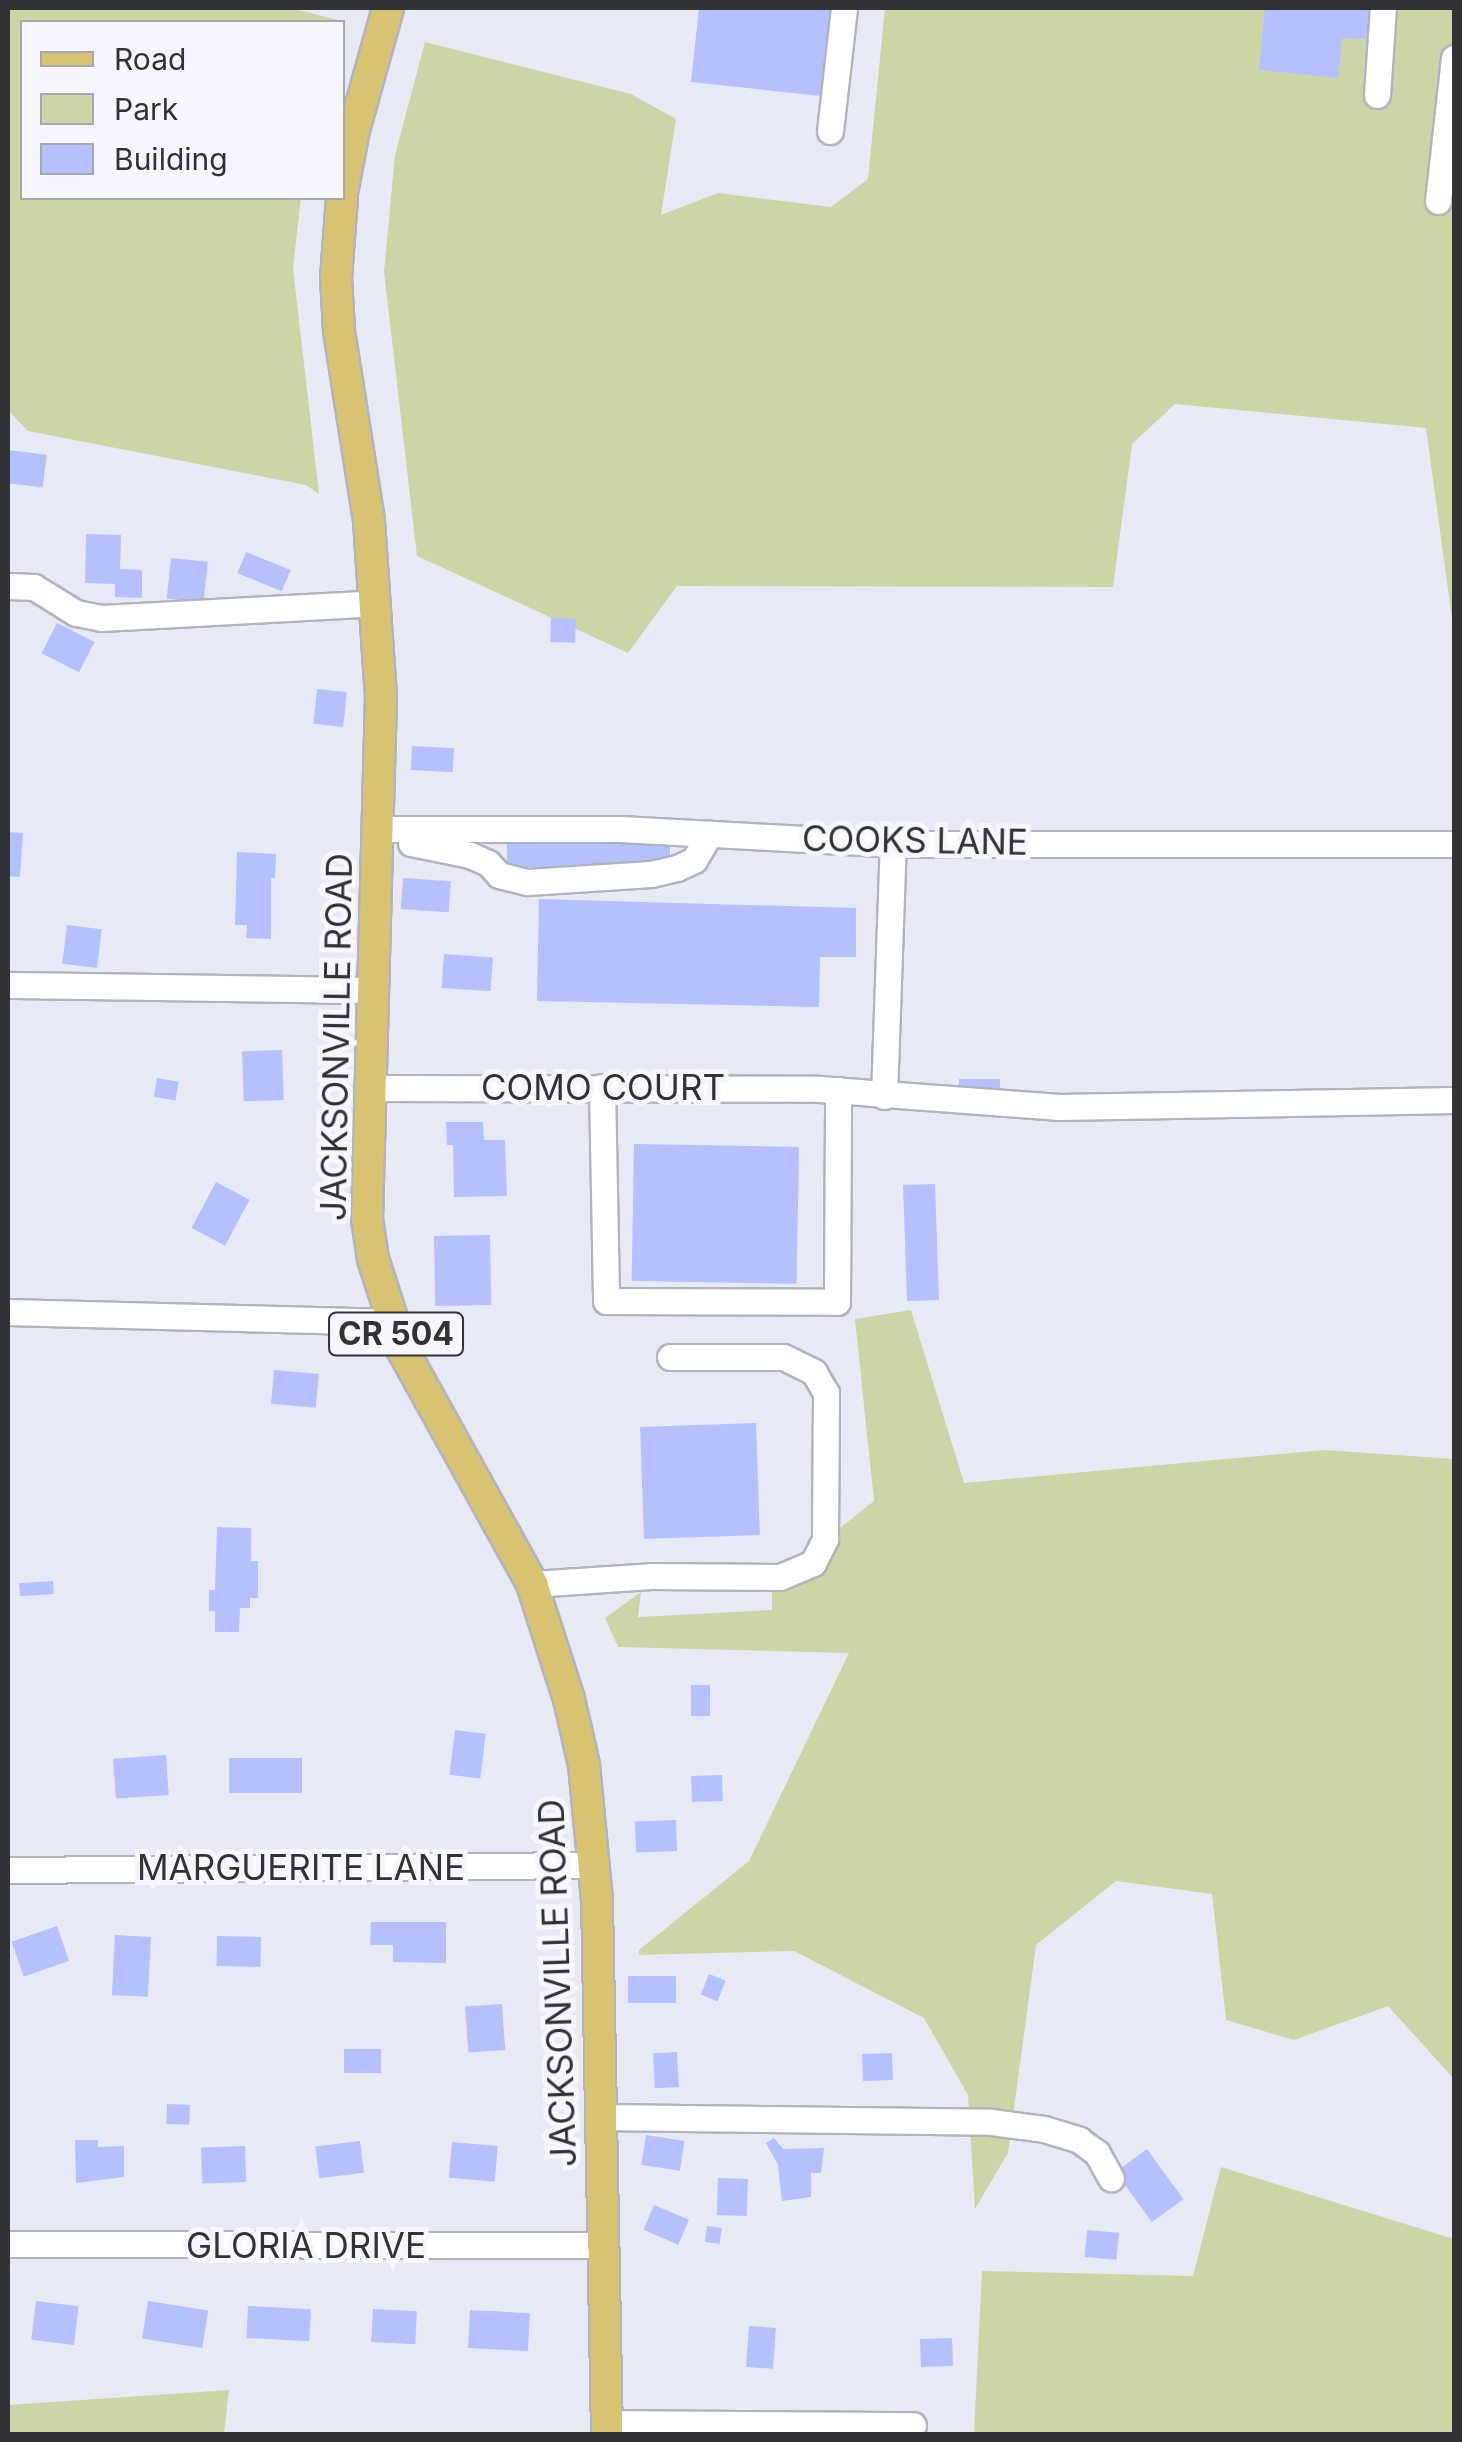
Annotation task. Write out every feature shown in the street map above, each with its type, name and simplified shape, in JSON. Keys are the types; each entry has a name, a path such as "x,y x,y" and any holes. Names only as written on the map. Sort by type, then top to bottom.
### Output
{"main road":[{"name":"JACKSONVILLE ROAD","path":"345,179 354,130 388,8"},
{"name":"JACKSONVILLE ROAD","path":"342,200 336,277 339,332 370,521 381,696 367,1218 392,1322 532,1584 569,1700 584,1765 595,1865 607,2429"}],"street":[{"path":"830,131 844,8"},
{"path":"1376,94 1383,8"},
{"path":"1438,201 1454,75"},
{"path":"8,586 34,587 76,613 102,618 376,603"},
{"path":"376,834 437,845 488,863 499,876 528,882 651,874 677,868 694,860 710,833"},
{"name":"COOKS LANE","path":"376,834 710,833 893,844 1454,844"},
{"path":"884,1096 893,844"},
{"path":"8,985 371,990"},
{"path":"602,1087 606,1301 837,1302 838,1090"},
{"name":"COMO COURT","path":"368,1088 838,1090 1059,1107 1454,1100"},
{"path":"8,1312 392,1322"},
{"path":"532,1584 651,1576 780,1577 813,1563 825,1539 826,1411 826,1393 814,1372 783,1357 670,1357"},
{"name":"MARGUERITE LANE","path":"8,1870 595,1865"},
{"path":"601,2117 991,2122 1044,2129 1079,2140 1097,2153 1111,2178"},
{"name":"GLORIA DRIVE","path":"8,2244 604,2245"},
{"path":"607,2429 913,2425"}],"green space":[{"path":"8,8 291,8 338,20 20,20 20,200 301,200 293,268 319,494 306,485 28,431 8,410"},
{"path":"885,8 1454,8 1454,634 1426,428 1175,404 1132,444 1113,587 677,586 628,653 417,556 384,272 395,155 425,42 631,94 676,119 661,215 718,193 831,207 868,179"},
{"path":"911,1310 964,1483 1324,1450 1454,1459 1454,2079 1388,2006 1294,2040 1226,2020 1212,1894 1116,1881 1036,1945 1008,2153 975,2209 968,2095 924,2018 794,1951 639,1955 639,1950 749,1861 849,1653 618,1647 605,1618 641,1592 638,1617 772,1610 772,1582 874,1501 855,1319"},
{"path":"1221,2167 1454,2239 1454,2434 974,2434 982,2271 1193,2276"},
{"path":"229,2390 224,2434 8,2434 8,2405"}],"building":[{"path":"699,8 830,8 821,96 691,82"},
{"path":"1265,8 1369,8 1366,39 1342,38 1338,78 1259,70"},
{"path":"8,450 47,455 43,488 8,483"},
{"path":"86,534 121,535 120,569 142,570 142,598 115,597 115,584 85,583"},
{"path":"246,552 291,570 282,591 237,573"},
{"path":"171,558 208,562 204,603 167,599"},
{"path":"551,618 576,619 575,643 550,642"},
{"path":"57,623 94,642 79,672 42,653"},
{"path":"317,689 347,692 343,727 313,724"},
{"path":"412,746 454,748 453,772 411,770"},
{"path":"8,832 23,833 20,877 8,876"},
{"path":"507,835 670,835 670,867 507,867"},
{"path":"237,852 276,854 275,878 271,878 271,939 246,938 247,925 235,925"},
{"path":"403,878 451,881 449,912 401,909"},
{"path":"539,899 856,908 856,957 820,957 819,1007 537,1001"},
{"path":"67,925 102,929 97,968 62,964"},
{"path":"444,954 493,957 491,991 442,988"},
{"path":"282,1050 284,1100 244,1101 242,1051"},
{"path":"157,1078 179,1082 175,1101 154,1097"},
{"path":"959,1079 1000,1079 1000,1095 959,1095"},
{"path":"446,1122 483,1122 484,1140 505,1140 507,1196 454,1197 453,1145 447,1145"},
{"path":"634,1144 799,1147 797,1284 632,1281"},
{"path":"216,1182 250,1200 225,1246 192,1228"},
{"path":"935,1184 939,1300 907,1301 903,1185"},
{"path":"490,1235 491,1305 435,1306 434,1236"},
{"path":"274,1370 319,1374 316,1408 271,1404"},
{"path":"756,1423 760,1535 644,1539 640,1427"},
{"path":"217,1527 251,1528 251,1561 258,1561 258,1598 250,1598 250,1608 240,1608 239,1632 215,1632 215,1611 209,1611 209,1590 215,1590"},
{"path":"53,1581 54,1594 20,1596 19,1583"},
{"path":"691,1685 710,1685 710,1716 691,1716"},
{"path":"455,1730 486,1734 480,1778 450,1775"},
{"path":"166,1755 169,1795 116,1799 113,1759"},
{"path":"229,1758 302,1758 302,1793 229,1793"},
{"path":"722,1775 723,1801 692,1802 691,1776"},
{"path":"676,1820 677,1851 636,1852 635,1821"},
{"path":"371,1922 446,1922 446,1963 393,1962 393,1945 370,1945"},
{"path":"57,1926 69,1961 24,1977 12,1942"},
{"path":"115,1935 151,1937 148,1997 112,1995"},
{"path":"217,1936 261,1937 260,1967 216,1966"},
{"path":"709,1974 726,1981 717,2001 701,1994"},
{"path":"628,1976 676,1976 676,2003 628,2003"},
{"path":"502,2004 505,2050 468,2052 465,2007"},
{"path":"344,2049 381,2049 381,2073 344,2073"},
{"path":"677,2052 679,2087 655,2088 653,2053"},
{"path":"892,2053 893,2080 863,2081 862,2054"},
{"path":"167,2104 190,2105 189,2125 166,2124"},
{"path":"646,2135 685,2141 680,2171 641,2165"},
{"path":"774,2138 783,2149 824,2148 821,2173 811,2173 811,2197 782,2201 778,2165 766,2143"},
{"path":"75,2140 98,2140 98,2147 124,2146 124,2177 76,2183"},
{"path":"360,2141 364,2173 319,2178 315,2146"},
{"path":"452,2142 498,2146 495,2182 449,2178"},
{"path":"245,2146 246,2182 202,2184 201,2148"},
{"path":"1147,2149 1183,2199 1152,2222 1115,2172"},
{"path":"718,2178 748,2179 747,2216 717,2215"},
{"path":"654,2205 689,2220 678,2245 643,2230"},
{"path":"707,2226 722,2228 720,2244 705,2242"},
{"path":"1087,2230 1119,2233 1117,2260 1085,2257"},
{"path":"36,2301 79,2306 74,2345 31,2340"},
{"path":"148,2301 208,2311 202,2348 142,2339"},
{"path":"248,2306 311,2309 309,2341 246,2338"},
{"path":"373,2309 417,2311 415,2344 371,2342"},
{"path":"470,2310 530,2313 528,2351 468,2348"},
{"path":"749,2326 776,2328 773,2369 746,2367"},
{"path":"952,2338 953,2366 921,2367 920,2339"}]}
